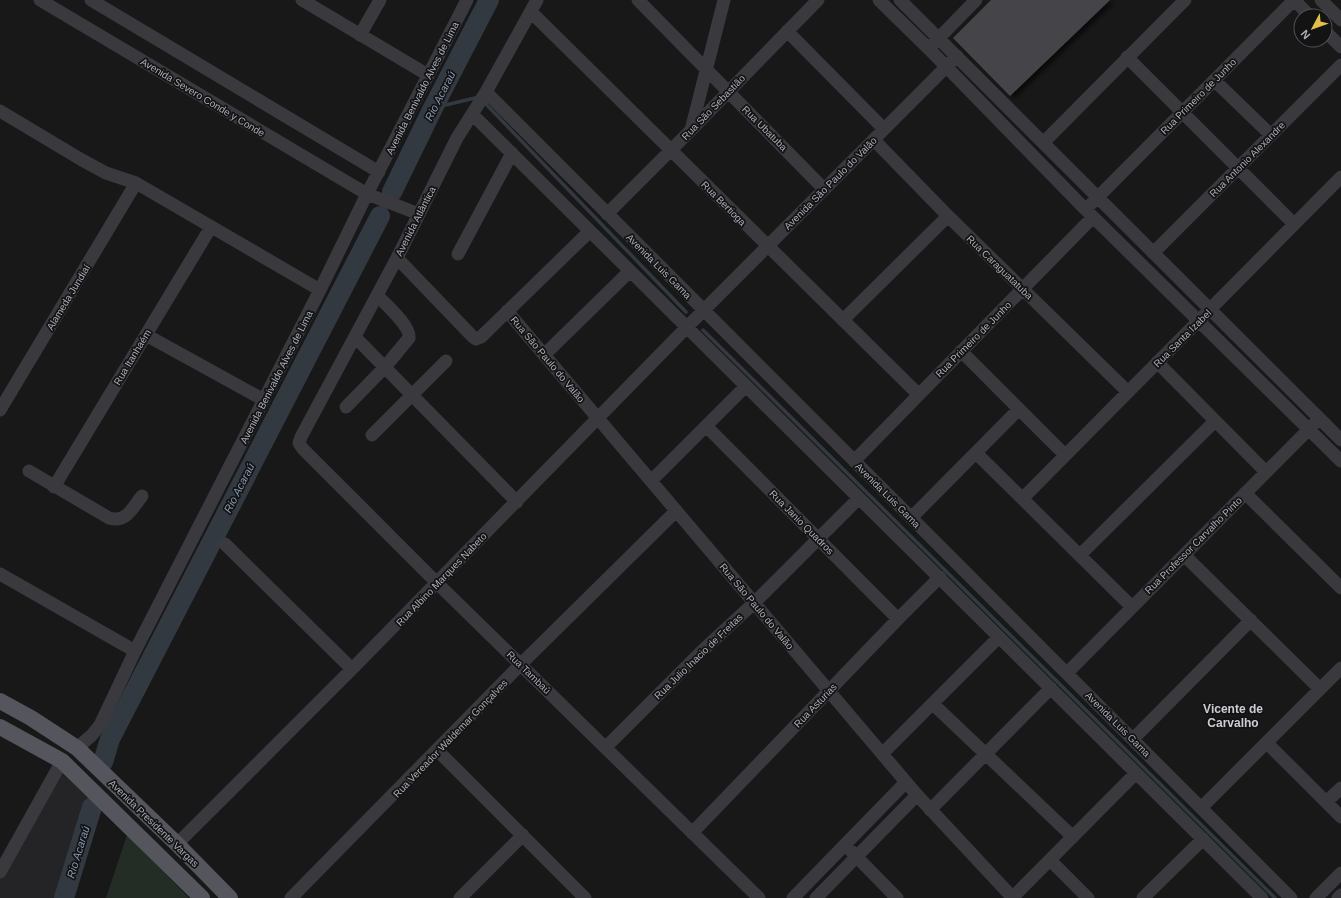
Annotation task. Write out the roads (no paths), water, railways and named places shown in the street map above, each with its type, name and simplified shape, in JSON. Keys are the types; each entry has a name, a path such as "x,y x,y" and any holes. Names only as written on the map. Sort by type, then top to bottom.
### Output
{"main road":[{"name":"Avenida Presidente Vargas","path":"0,702 31,718 78,748 177,844 230,898"},
{"name":"Avenida Presidente Vargas","path":"0,727 62,760 202,898"}],"street":[{"name":"Avenida Severo Conde y Conde","path":"40,0 372,196 413,212"},
{"path":"91,0 113,6 379,172"},
{"path":"302,0 428,75"},
{"path":"360,35 380,0"},
{"name":"Avenida Benivaldo Alves de Lima","path":"78,748 100,725 135,651 320,290 372,196 379,172 467,0"},
{"name":"Avenida Atlântica","path":"300,445 301,437 396,258 413,212 486,92 537,0"},
{"name":"Rua Ubatuba","path":"638,0 824,189"},
{"path":"691,130 724,0"},
{"name":"Rua São Sebastião","path":"607,214 818,0"},
{"path":"879,0 929,48 1089,213 1341,461"},
{"path":"900,0 1341,440"},
{"path":"929,48 976,0"},
{"path":"1043,143 1185,0"},
{"path":"1294,0 1302,8"},
{"name":"Rua Primeiro de Junho","path":"854,461 1022,289 1089,213 1097,197 1294,0"},
{"path":"1321,0 1341,20"},
{"name":"Rua Bertioga","path":"531,12 918,394"},
{"path":"787,31 884,130"},
{"path":"1333,38 1341,46"},
{"name":"Avenida São Paulo do Valão","path":"703,311 957,56"},
{"path":"1127,58 1294,224"},
{"name":"Rua Antonio Alexandre","path":"1153,253 1341,65"},
{"path":"1214,80 1271,135"},
{"name":"Avenida Luis Gama","path":"486,92 703,311 1291,898"},
{"path":"0,111 106,173 136,183 320,290"},
{"path":"472,114 1262,898"},
{"name":"Rua Caraguatatuba","path":"874,140 948,216 1128,392"},
{"path":"458,254 512,153"},
{"name":"Rua Santa Izabel","path":"1022,498 1341,178"},
{"name":"Alameda Jundiaí","path":"0,410 136,183"},
{"path":"843,320 948,216"},
{"name":"Rua Itanhaém","path":"54,487 211,227"},
{"path":"396,258 476,339 481,337 590,231"},
{"path":"544,355 630,271"},
{"path":"346,407 385,367 410,335 405,325 377,295"},
{"name":"Rua São Paulo do Valão","path":"507,311 917,795 1012,898"},
{"name":"Rua Albino Marques Nabeto","path":"177,844 517,502 703,311"},
{"path":"146,334 264,400"},
{"path":"355,337 517,502"},
{"path":"961,351 1065,455"},
{"path":"372,435 446,361"},
{"path":"1157,362 1266,472"},
{"path":"651,481 746,386"},
{"path":"911,518 1019,409"},
{"name":"Rua Professor Carvalho Pinto","path":"1067,673 1319,418"},
{"path":"1080,556 1215,421"},
{"name":"Rua Janio Quadros","path":"706,426 898,618"},
{"name":"Rua Tambaú","path":"300,445 437,583 759,898"},
{"path":"976,453 1132,607"},
{"path":"28,471 109,518 115,520 126,516 142,496"},
{"path":"1245,493 1341,588"},
{"name":"Rua Julio Inacio de Freitas","path":"606,747 859,498"},
{"name":"Rua Vereador Waldemar Gonçalves","path":"291,898 438,751 521,664 676,511"},
{"path":"225,544 352,669"},
{"path":"1184,555 1320,689"},
{"path":"0,574 135,651"},
{"name":"Rua Asturias","path":"692,833 898,618 940,578"},
{"path":"1133,739 1251,620"},
{"path":"882,754 999,637"},
{"path":"1201,808 1341,668"},
{"path":"930,810 1051,688"},
{"path":"933,704 1073,837"},
{"path":"1267,743 1341,817"},
{"path":"438,751 585,898"},
{"path":"1,866 62,760"},
{"path":"1012,898 1136,773"},
{"path":"793,898 906,782"},
{"path":"1326,802 1341,788"},
{"path":"816,898 917,795"},
{"path":"460,898 523,835"},
{"path":"1143,898 1203,839"},
{"path":"845,845 897,898"},
{"path":"1050,860 1088,898"},
{"path":"1316,898 1341,873"},
{"path":"1338,898 1341,895"}],"waterway":[{"name":"Rio Acaraú","path":"392,192 433,108 489,0"},
{"path":"433,108 479,97"},
{"path":"483,101 686,312"},
{"name":"Rio Acaraú","path":"103,762 110,739 380,216"},
{"path":"703,330 1275,898"},
{"name":"Rio Acaraú","path":"64,898 92,807"}],"district":[{"name":"Vicente de Carvalho","path":"1233,716"}]}
